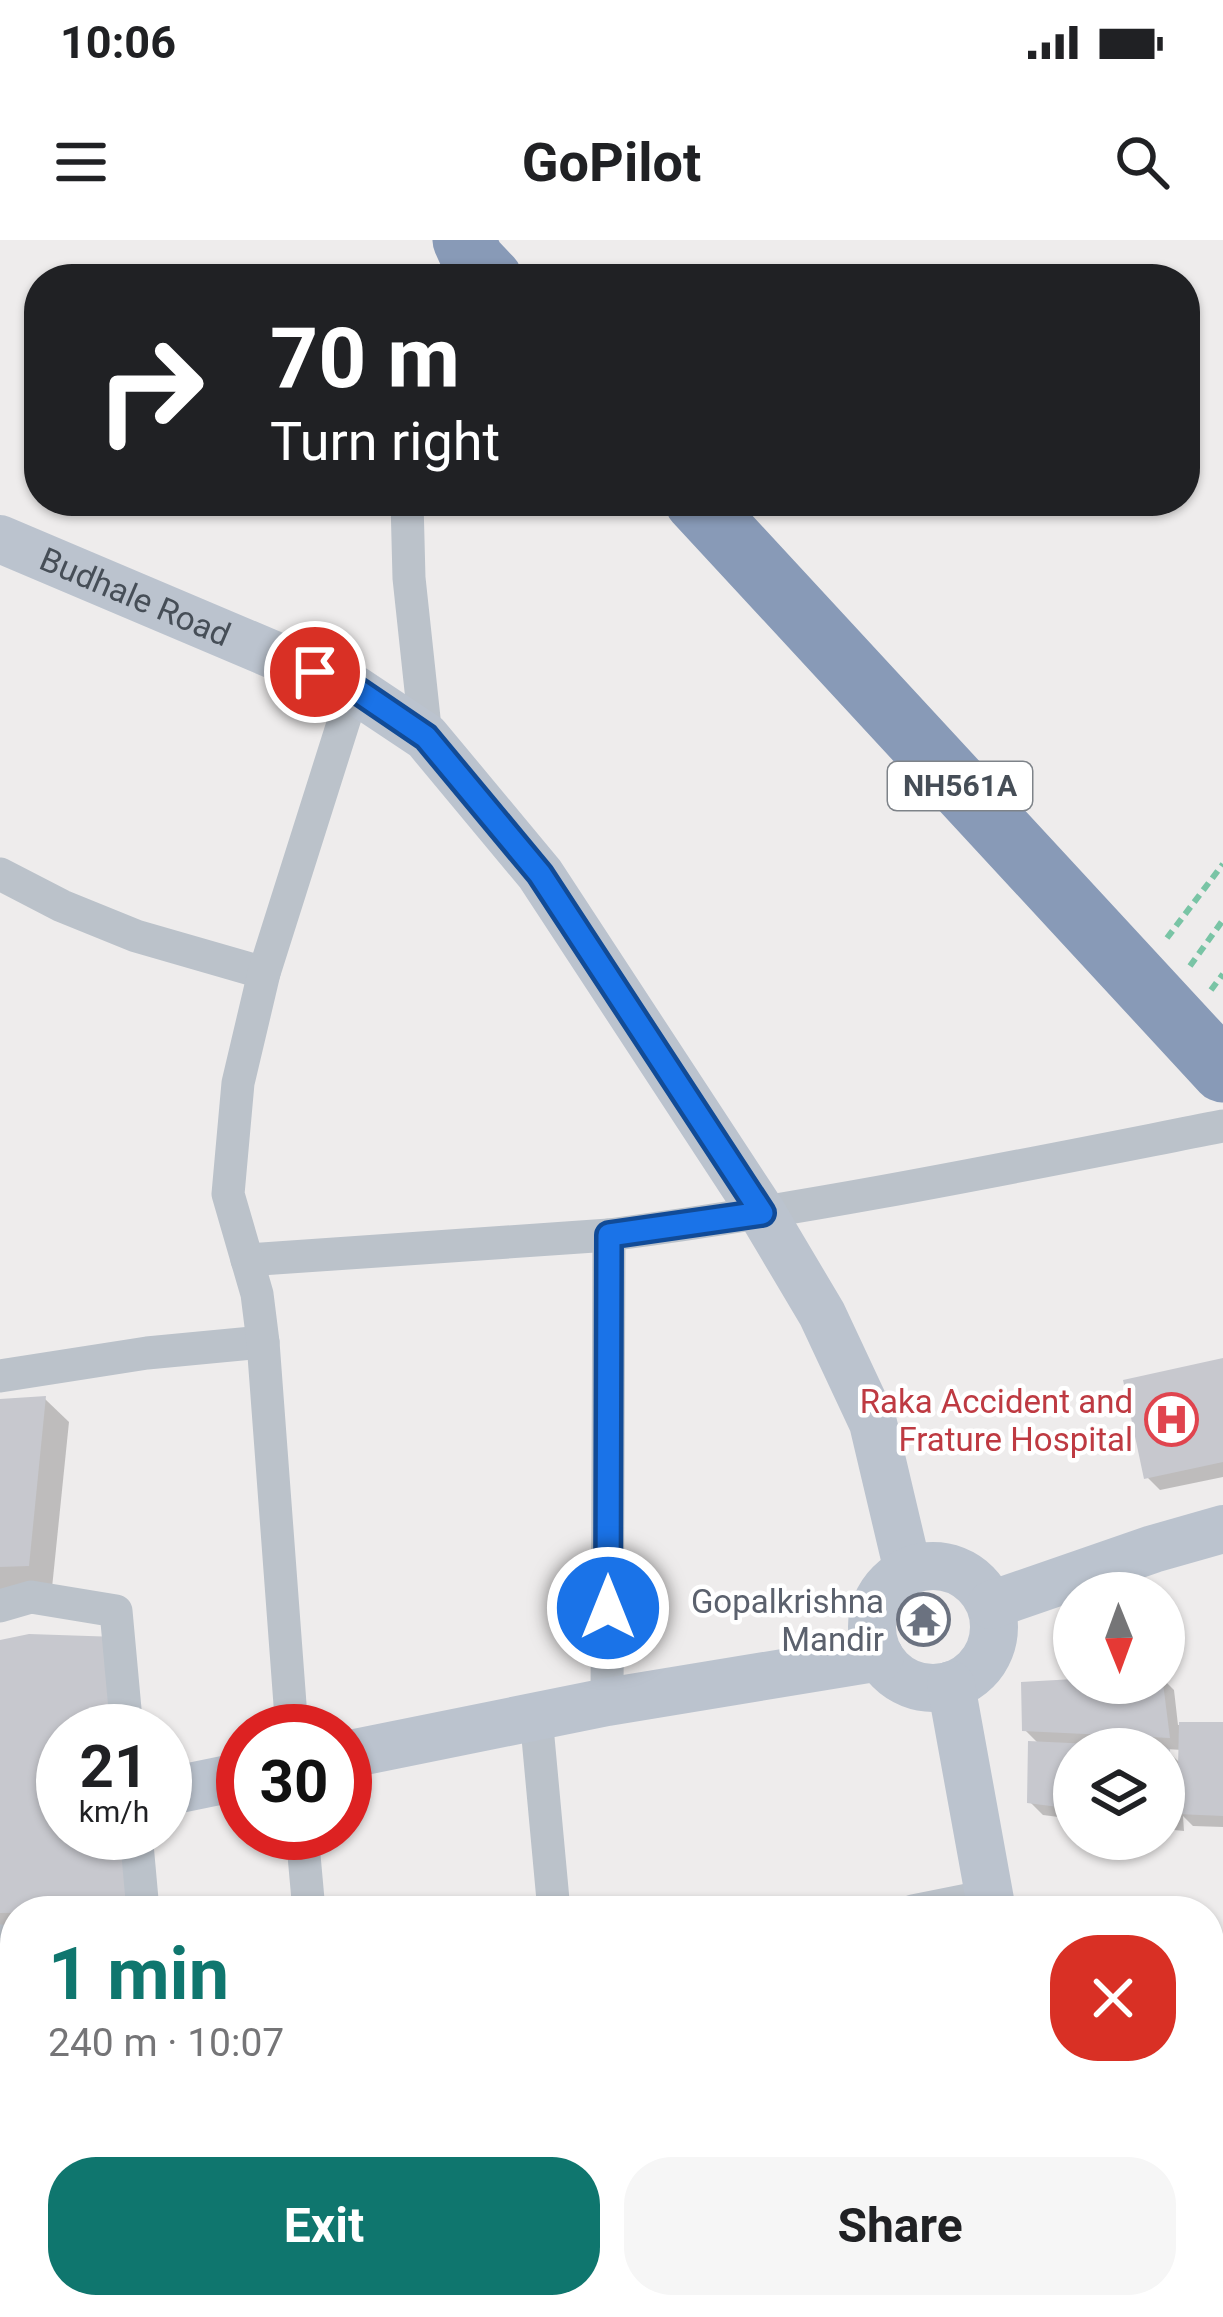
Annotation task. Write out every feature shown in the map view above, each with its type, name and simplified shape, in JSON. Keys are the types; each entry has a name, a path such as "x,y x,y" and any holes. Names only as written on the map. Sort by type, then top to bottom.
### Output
{"highway":[{"name":"NH561A","path":"710,516 1223,1071"}],"street":[{"path":"407,516 426,737"},
{"name":"Budhale Road","path":"0,539 354,688 426,737 540,874 762,1213 822,1314 873,1423 908,1571"},
{"path":"290,1704 257,1294 228,1194 238,1083 264,973 354,688"},
{"path":"0,874 136,936 264,973"},
{"path":"247,1261 609,1235 762,1213 1223,1126"},
{"path":"608,1702 609,1235"},
{"path":"0,1376 147,1353 262,1342"},
{"path":"991,1605 1223,1529"},
{"path":"928,1565 966,1574 991,1605 992,1644 970,1677 931,1688 911,1684 880,1657 872,1618 891,1582 908,1571 928,1565"},
{"path":"0,1606 31,1597 116,1611 125,1704"},
{"path":"372,1749 608,1702 880,1657"},
{"path":"951,1685 989,1896"},
{"path":"536,1716 553,1896"},
{"path":"138,1860 142,1896"},
{"path":"304,1860 308,1896"}],"path":[{"path":"1157,951 1223,864"},
{"path":"1188,968 1223,920"}],"building":[{"path":"1223,1358 1223,1462 1144,1479 1123,1380"},
{"path":"46,1396 29,1566 0,1567 0,1399"},
{"path":"29,1634 118,1637 124,1704 36,1704 36,1860 138,1860 142,1896 0,1896 0,1640"},
{"path":"1053,1680 1053,1704 1166,1704 1169,1728 1022,1731 1021,1682"},
{"path":"1179,1722 1223,1722 1223,1816 1185,1814 1185,1728 1179,1728"},
{"path":"1028,1741 1053,1742 1053,1806 1027,1803"}],"place":[{"name":"Raka Accident and Frature Hospital","path":"1172,1420"},
{"name":"Gopalkrishna Mandir","path":"923,1620"}],"route":[{"path":"315,672 354,688 426,737 540,874 762,1213 609,1235 608,1608"}]}
